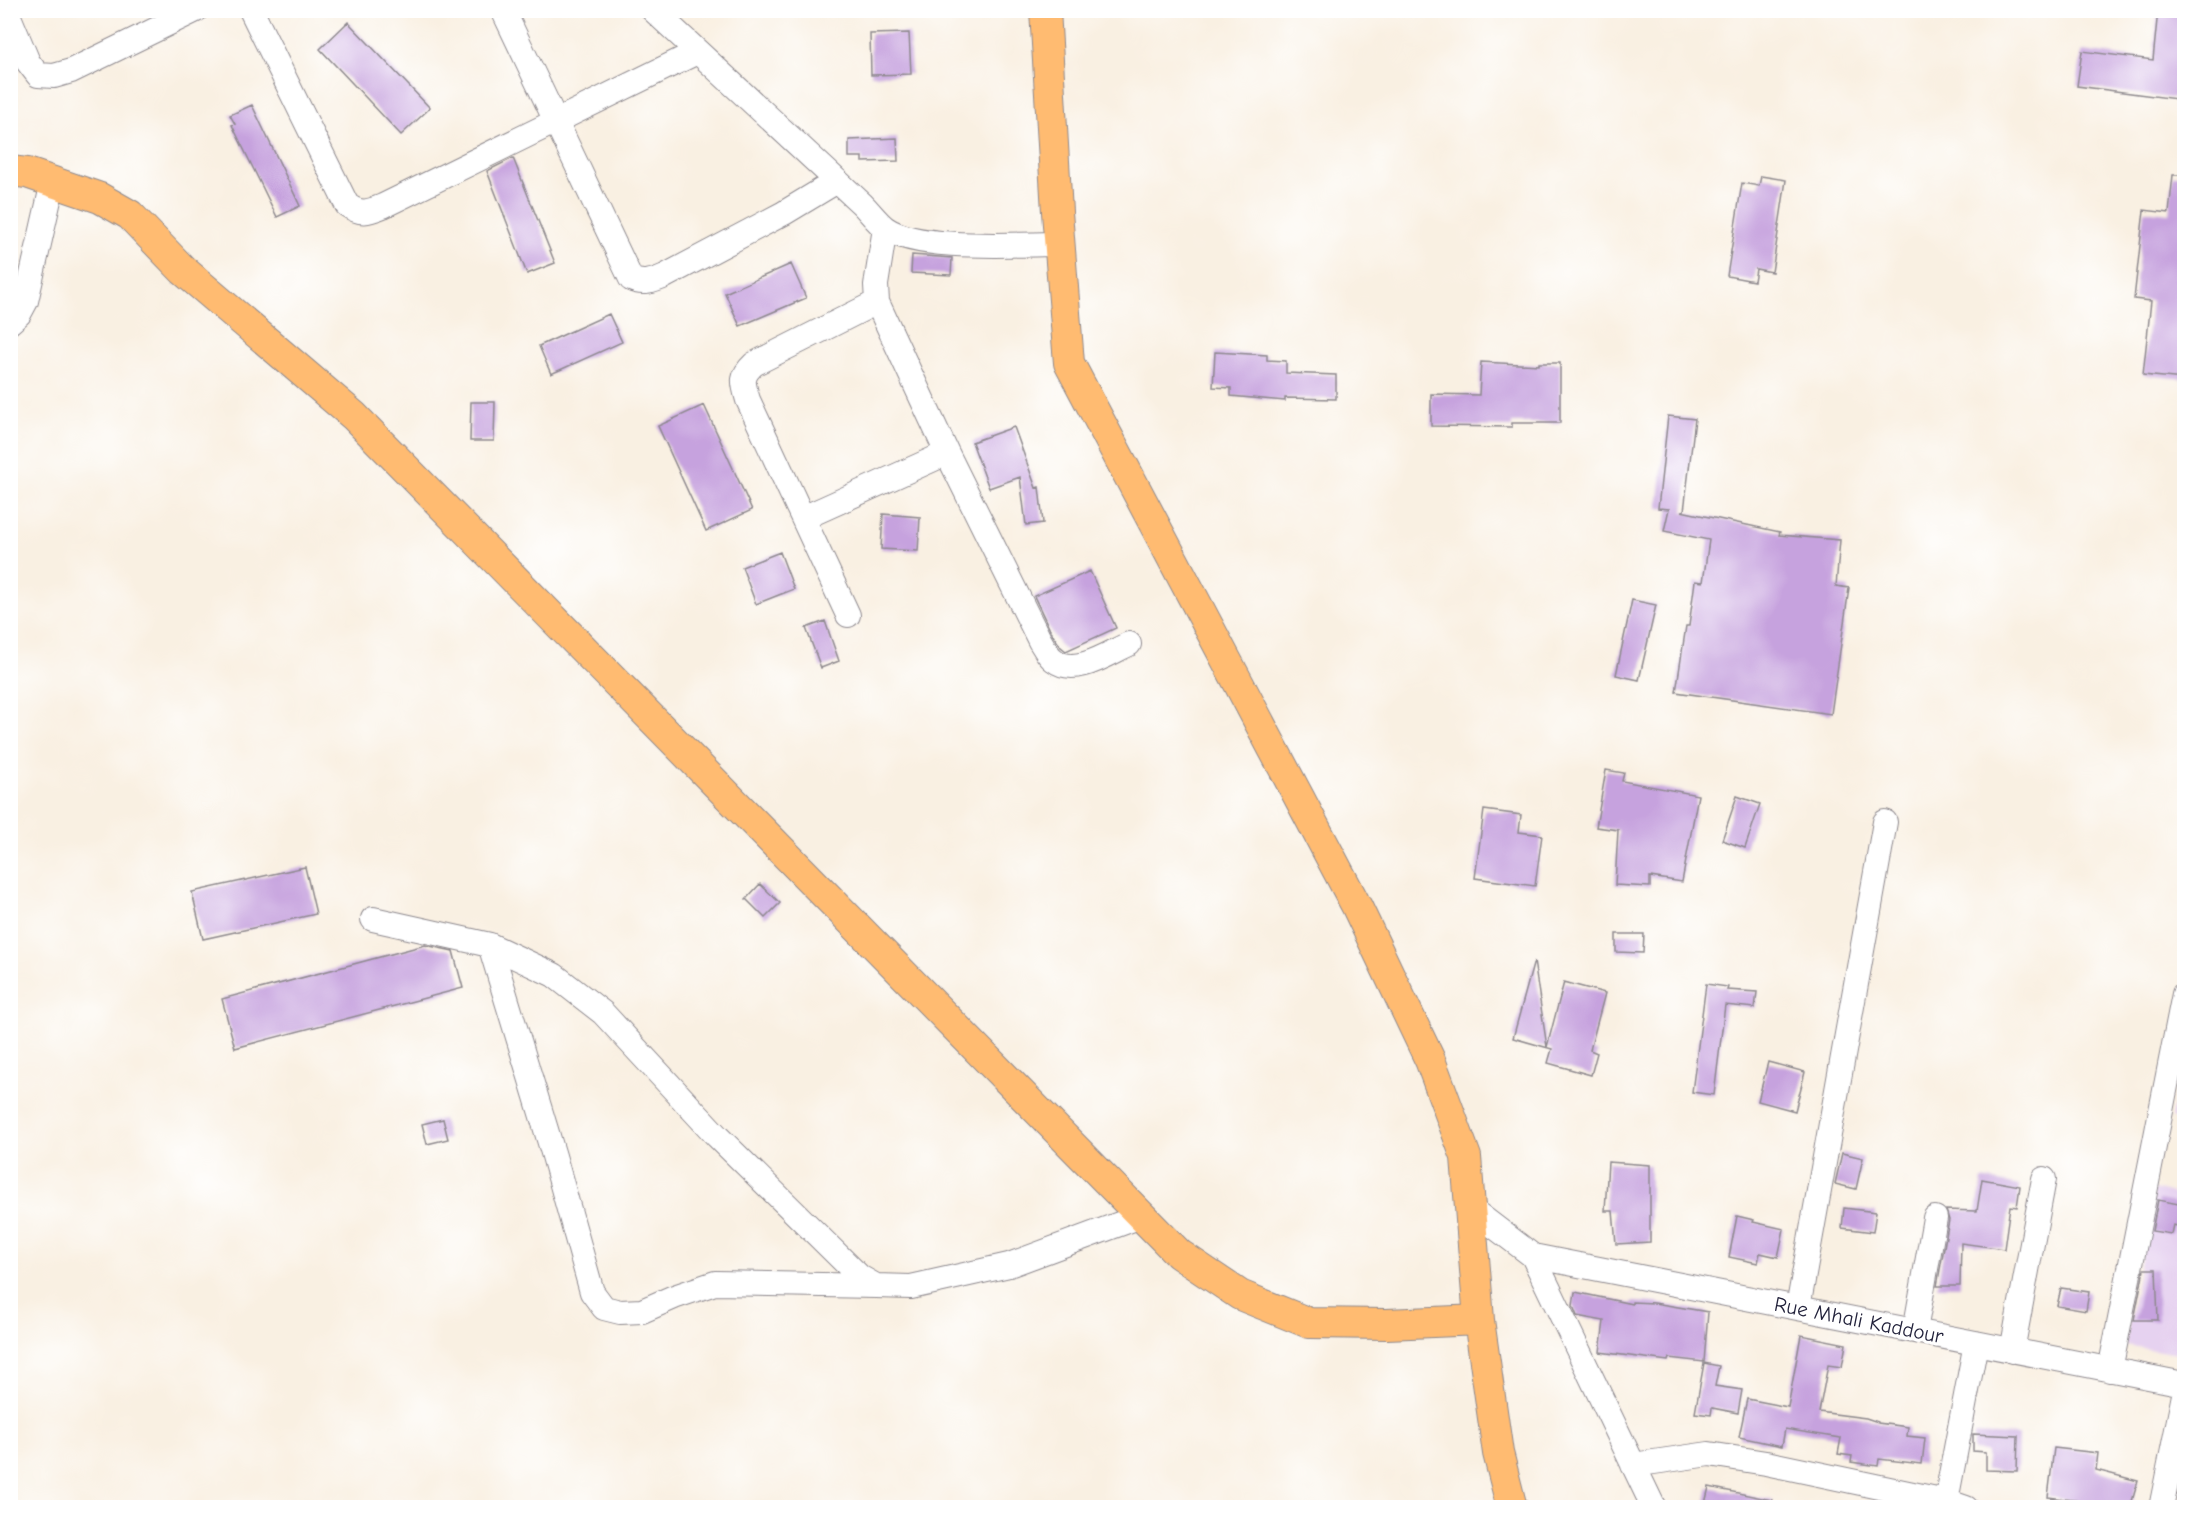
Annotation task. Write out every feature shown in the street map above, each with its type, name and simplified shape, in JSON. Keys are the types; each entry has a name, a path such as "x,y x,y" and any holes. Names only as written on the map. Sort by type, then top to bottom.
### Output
{"main road":[{"path":"1045,10 1059,244 1069,363 1357,907 1420,1039 1466,1157 1479,1320 1498,1453 1512,1508"},
{"path":"10,171 27,173 100,198 130,215 183,270 354,416 1179,1254 1240,1295 1309,1323 1387,1324 1479,1320"}],"street":[{"path":"10,19 28,62 38,75 54,76 71,71 196,10"},
{"path":"251,10 347,205 356,212 370,211 383,206 697,52"},
{"path":"503,10 631,279 636,282 653,282 665,276 784,213 837,181"},
{"path":"653,10 885,228 913,240 978,245 1059,244"},
{"path":"10,322 19,314 26,301 53,182"},
{"path":"885,228 876,285 877,302 947,453 1040,641 1052,660 1063,665 1077,666 1129,644"},
{"path":"848,615 748,400 743,384 745,372 754,364 877,302"},
{"path":"803,518 947,453"},
{"path":"1798,1308 1885,822"},
{"path":"373,919 490,945 554,975 603,1013 725,1144 860,1278 876,1286"},
{"path":"490,945 554,1156 592,1292 604,1308 620,1312 642,1311 715,1283 910,1287 1009,1265 1141,1216"},
{"path":"2110,1370 2184,994"},
{"path":"2012,1351 2044,1179"},
{"path":"1470,1208 1533,1256 1654,1508"},
{"path":"1915,1331 1935,1218"},
{"name":"Rue Mhali Kaddour","path":"1533,1256 2184,1384"},
{"path":"1633,1465 1709,1454 1766,1463 1956,1504 1976,1343"},
{"path":"2162,1508 2184,1395"}],"shaded area":[{"path":"2184,1044 2184,1121 2171,1118"},
{"path":"2154,1189 2184,1197 2184,1355 2125,1345"}],"building":[{"path":"2158,10 2184,10 2184,100 2077,86 2082,51 2153,60"},
{"path":"348,22 430,108 401,135 320,49"},
{"path":"909,33 911,74 871,75 870,34"},
{"path":"252,105 300,206 277,217 232,125 235,124 230,115"},
{"path":"897,138 898,161 862,162 862,157 849,157 849,140"},
{"path":"513,158 555,263 527,274 487,171"},
{"path":"2173,175 2184,175 2184,379 2143,375 2151,301 2134,299 2144,210 2169,213"},
{"path":"1761,176 1786,180 1772,272 1756,269 1754,281 1727,276 1742,183 1759,186"},
{"path":"912,255 952,258 951,275 911,273"},
{"path":"791,264 806,298 740,326 725,293"},
{"path":"609,314 622,342 551,374 539,346"},
{"path":"1215,352 1267,355 1267,360 1286,361 1286,373 1336,375 1336,399 1285,398 1285,401 1231,396 1231,388 1213,387"},
{"path":"1481,362 1539,365 1539,363 1560,363 1560,423 1512,423 1512,427 1431,426 1431,394 1479,395"},
{"path":"471,402 495,402 494,441 470,441"},
{"path":"704,405 752,510 706,531 658,426"},
{"path":"1668,416 1695,419 1684,511 1681,511 1780,532 1779,535 1840,540 1836,586 1849,588 1831,714 1676,692 1695,581 1703,582 1709,540 1664,531 1669,509 1658,508"},
{"path":"1014,427 1036,488 1039,487 1043,523 1026,525 1020,477 989,488 972,442"},
{"path":"883,514 920,517 918,551 881,549"},
{"path":"780,552 794,589 756,604 742,567"},
{"path":"1090,571 1116,628 1066,651 1052,634 1034,596"},
{"path":"1632,600 1656,605 1639,680 1616,675"},
{"path":"825,621 839,661 821,668 806,628"},
{"path":"1606,770 1624,773 1622,781 1698,795 1682,882 1650,877 1650,887 1615,885 1618,830 1596,827"},
{"path":"1737,796 1760,804 1745,848 1722,840"},
{"path":"1484,810 1521,815 1519,832 1542,835 1535,886 1475,878"},
{"path":"305,867 316,914 203,939 192,892"},
{"path":"760,884 780,903 765,918 746,899"},
{"path":"1616,934 1644,934 1643,953 1616,952"},
{"path":"425,945 453,951 463,988 235,1048 222,999"},
{"path":"1534,961 1547,1047 1564,982 1605,993 1590,1050 1597,1053 1591,1075 1548,1063 1552,1049 1513,1038"},
{"path":"1706,984 1728,987 1727,990 1757,992 1755,1008 1725,1005 1714,1095 1692,1092"},
{"path":"1768,1062 1805,1072 1795,1111 1758,1101"},
{"path":"443,1119 448,1139 427,1144 422,1124"},
{"path":"1842,1153 1863,1158 1856,1189 1835,1184"},
{"path":"1608,1162 1650,1165 1650,1242 1616,1244 1613,1211 1605,1211"},
{"path":"1982,1179 2020,1186 2017,1207 2010,1206 2004,1249 1961,1243 1960,1286 1937,1286 1949,1220 1946,1210 1977,1211"},
{"path":"2158,1200 2184,1205 2184,1227 2173,1225 2171,1234 2152,1231"},
{"path":"1844,1208 1876,1212 1873,1232 1842,1228"},
{"path":"1737,1216 1784,1229 1778,1257 1760,1253 1758,1263 1729,1257"},
{"path":"2144,1269 2156,1269 2158,1320 2134,1320"},
{"path":"2061,1288 2089,1292 2086,1311 2057,1306"},
{"path":"1575,1292 1632,1304 1632,1302 1654,1303 1708,1312 1704,1362 1669,1358 1668,1361 1600,1352 1604,1321 1577,1316 1573,1306"},
{"path":"1801,1335 1846,1344 1842,1367 1828,1365 1819,1412 1866,1418 1878,1423 1908,1427 1907,1436 1925,1438 1922,1464 1879,1459 1878,1466 1851,1462 1852,1456 1838,1454 1841,1438 1785,1429 1782,1446 1739,1437 1747,1399 1788,1407"},
{"path":"1704,1363 1719,1366 1715,1386 1742,1390 1738,1413 1712,1408 1711,1415 1695,1413"},
{"path":"1973,1434 2018,1436 2017,1471 1986,1470 1986,1452 1973,1451"},
{"path":"2054,1448 2098,1453 2096,1470 2138,1481 2130,1508 2112,1508 2113,1505 2048,1497"},
{"path":"1709,1487 1772,1500 1771,1508 1704,1508"}]}
